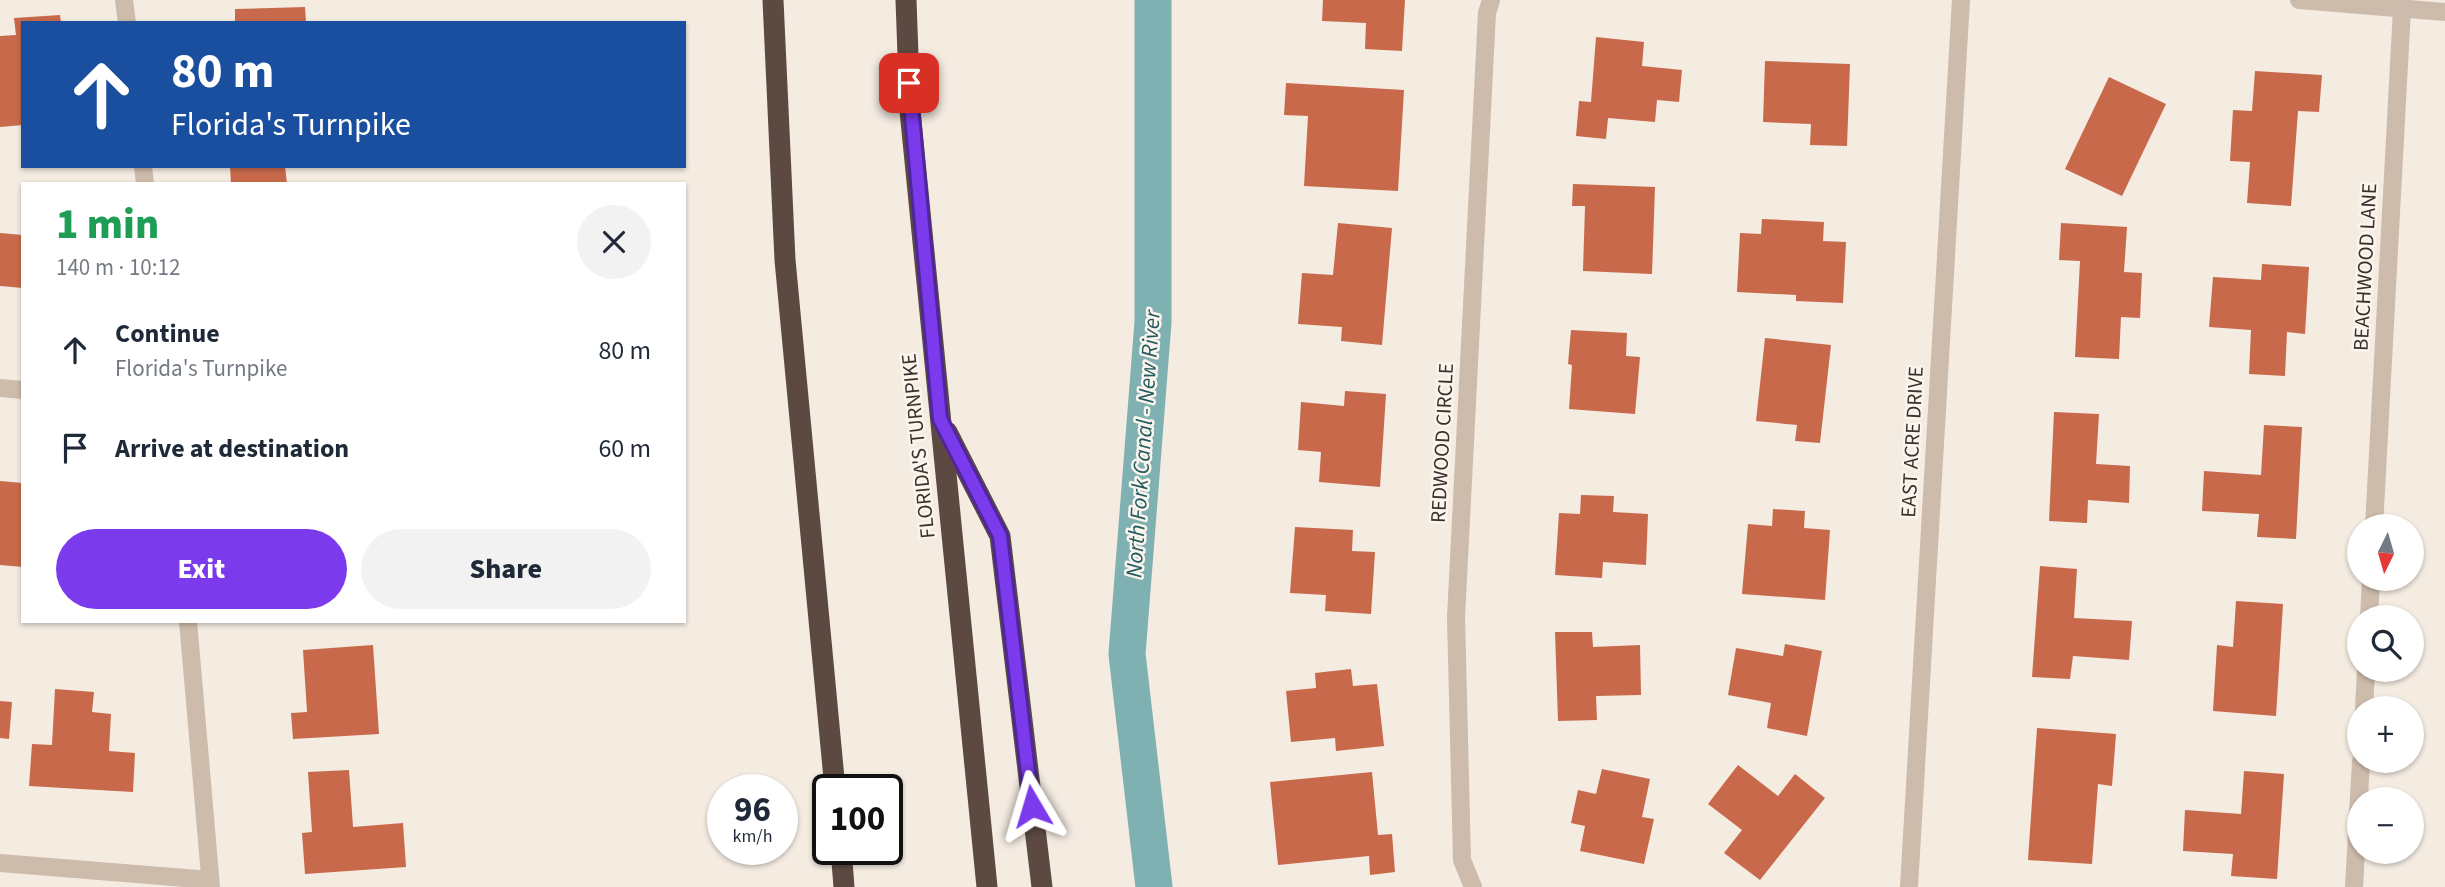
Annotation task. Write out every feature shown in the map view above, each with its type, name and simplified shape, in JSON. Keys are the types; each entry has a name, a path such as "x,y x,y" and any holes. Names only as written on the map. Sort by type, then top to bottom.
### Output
{"highway":[{"path":"773,0 785,260 834,774"},
{"name":"FLORIDA'S TURNPIKE","path":"906,0 909,111 988,887"},
{"path":"940,419 1000,536 1042,887"},
{"path":"842,865 844,887"}],"street":[{"path":"124,0 127,21"},
{"name":"REDWOOD CIRCLE","path":"1473,887 1462,860 1456,617 1487,13 1491,0"},
{"name":"EAST ACRE DRIVE","path":"1909,887 1961,0"},
{"path":"2299,0 2445,12"},
{"name":"BEACHWOOD LANE","path":"2375,514 2402,9"},
{"path":"0,388 21,390"},
{"path":"0,863 210,884 188,623"},
{"path":"2354,887 2360,773"}],"building":[{"path":"1323,0 1405,0 1402,51 1365,49 1366,23 1322,21"},
{"path":"305,7 306,21 235,21 235,9"},
{"path":"60,15 61,21 21,21 21,125 0,127 0,36 16,35 14,18"},
{"path":"1596,37 1644,42 1642,66 1682,70 1679,102 1657,100 1655,122 1608,118 1606,139 1576,136 1579,101 1591,102"},
{"path":"1765,61 1850,64 1847,146 1810,145 1811,124 1763,122"},
{"path":"2255,71 2322,75 2319,112 2298,111 2291,206 2247,203 2250,162 2230,161 2233,110 2252,111"},
{"path":"2109,77 2166,104 2122,196 2065,169"},
{"path":"1286,83 1404,90 1398,191 1304,186 1308,116 1284,115"},
{"path":"230,168 285,168 287,182 231,182"},
{"path":"1573,184 1655,187 1652,274 1583,271 1585,206 1572,206"},
{"path":"1762,219 1824,222 1823,241 1846,242 1843,303 1796,301 1796,295 1737,292 1740,233 1761,234"},
{"path":"1338,223 1392,228 1382,345 1341,341 1342,327 1298,324 1302,273 1333,275"},
{"path":"2061,223 2127,227 2124,272 2142,273 2140,318 2121,317 2119,359 2075,357 2080,261 2059,260"},
{"path":"0,233 21,235 21,288 0,286"},
{"path":"2262,264 2309,267 2305,334 2287,332 2285,376 2249,374 2251,330 2209,327 2213,277 2261,280"},
{"path":"1571,330 1627,333 1626,356 1640,357 1635,414 1569,409 1572,365 1568,364"},
{"path":"1765,338 1831,345 1820,443 1795,441 1797,425 1756,421"},
{"path":"1345,391 1386,394 1380,487 1319,482 1321,452 1298,450 1301,402 1344,406"},
{"path":"2054,412 2099,414 2096,464 2130,466 2129,503 2088,500 2087,523 2049,521"},
{"path":"2264,425 2302,427 2296,539 2257,537 2259,514 2202,511 2204,471 2261,475"},
{"path":"0,481 21,483 21,567 0,565"},
{"path":"1581,495 1614,496 1613,512 1648,514 1646,565 1603,562 1602,578 1555,575 1559,513 1580,514"},
{"path":"1773,509 1805,511 1804,528 1830,530 1825,600 1742,594 1748,524 1772,526"},
{"path":"1295,527 1353,530 1352,551 1375,552 1371,614 1325,611 1326,595 1290,593"},
{"path":"2040,566 2077,569 2074,618 2132,621 2129,660 2073,656 2070,679 2032,677"},
{"path":"2236,601 2283,604 2276,716 2213,711 2217,645 2233,647"},
{"path":"1555,632 1592,632 1593,647 1640,645 1641,695 1596,696 1597,720 1558,721"},
{"path":"1785,644 1822,651 1807,736 1767,728 1771,703 1728,695 1736,648 1783,656"},
{"path":"373,645 379,734 293,739 291,713 307,712 303,650"},
{"path":"1351,669 1353,686 1377,684 1384,746 1336,751 1335,738 1291,742 1286,691 1316,688 1315,673"},
{"path":"55,689 94,692 92,712 111,714 109,751 135,753 133,792 29,786 32,744 52,745"},
{"path":"0,701 12,702 9,739 0,738"},
{"path":"2037,728 2116,734 2112,786 2098,784 2092,864 2028,860"},
{"path":"1738,765 1778,796 1795,774 1825,798 1760,880 1724,853 1742,830 1708,804"},
{"path":"1602,769 1650,779 1642,817 1654,819 1644,864 1580,851 1585,826 1571,823 1578,790 1596,794"},
{"path":"349,770 353,827 403,823 406,867 305,874 302,833 312,832 308,772"},
{"path":"2244,771 2284,774 2277,879 2231,876 2233,854 2183,851 2185,810 2241,814"},
{"path":"1372,772 1378,835 1392,834 1395,872 1370,875 1369,856 1278,865 1270,782"}],"waterway":[{"name":"North Fork Canal - New River","path":"1153,0 1153,322 1127,654 1154,887"}],"route":[{"path":"909,83 909,111 940,419 1000,536 1032,806"}]}
